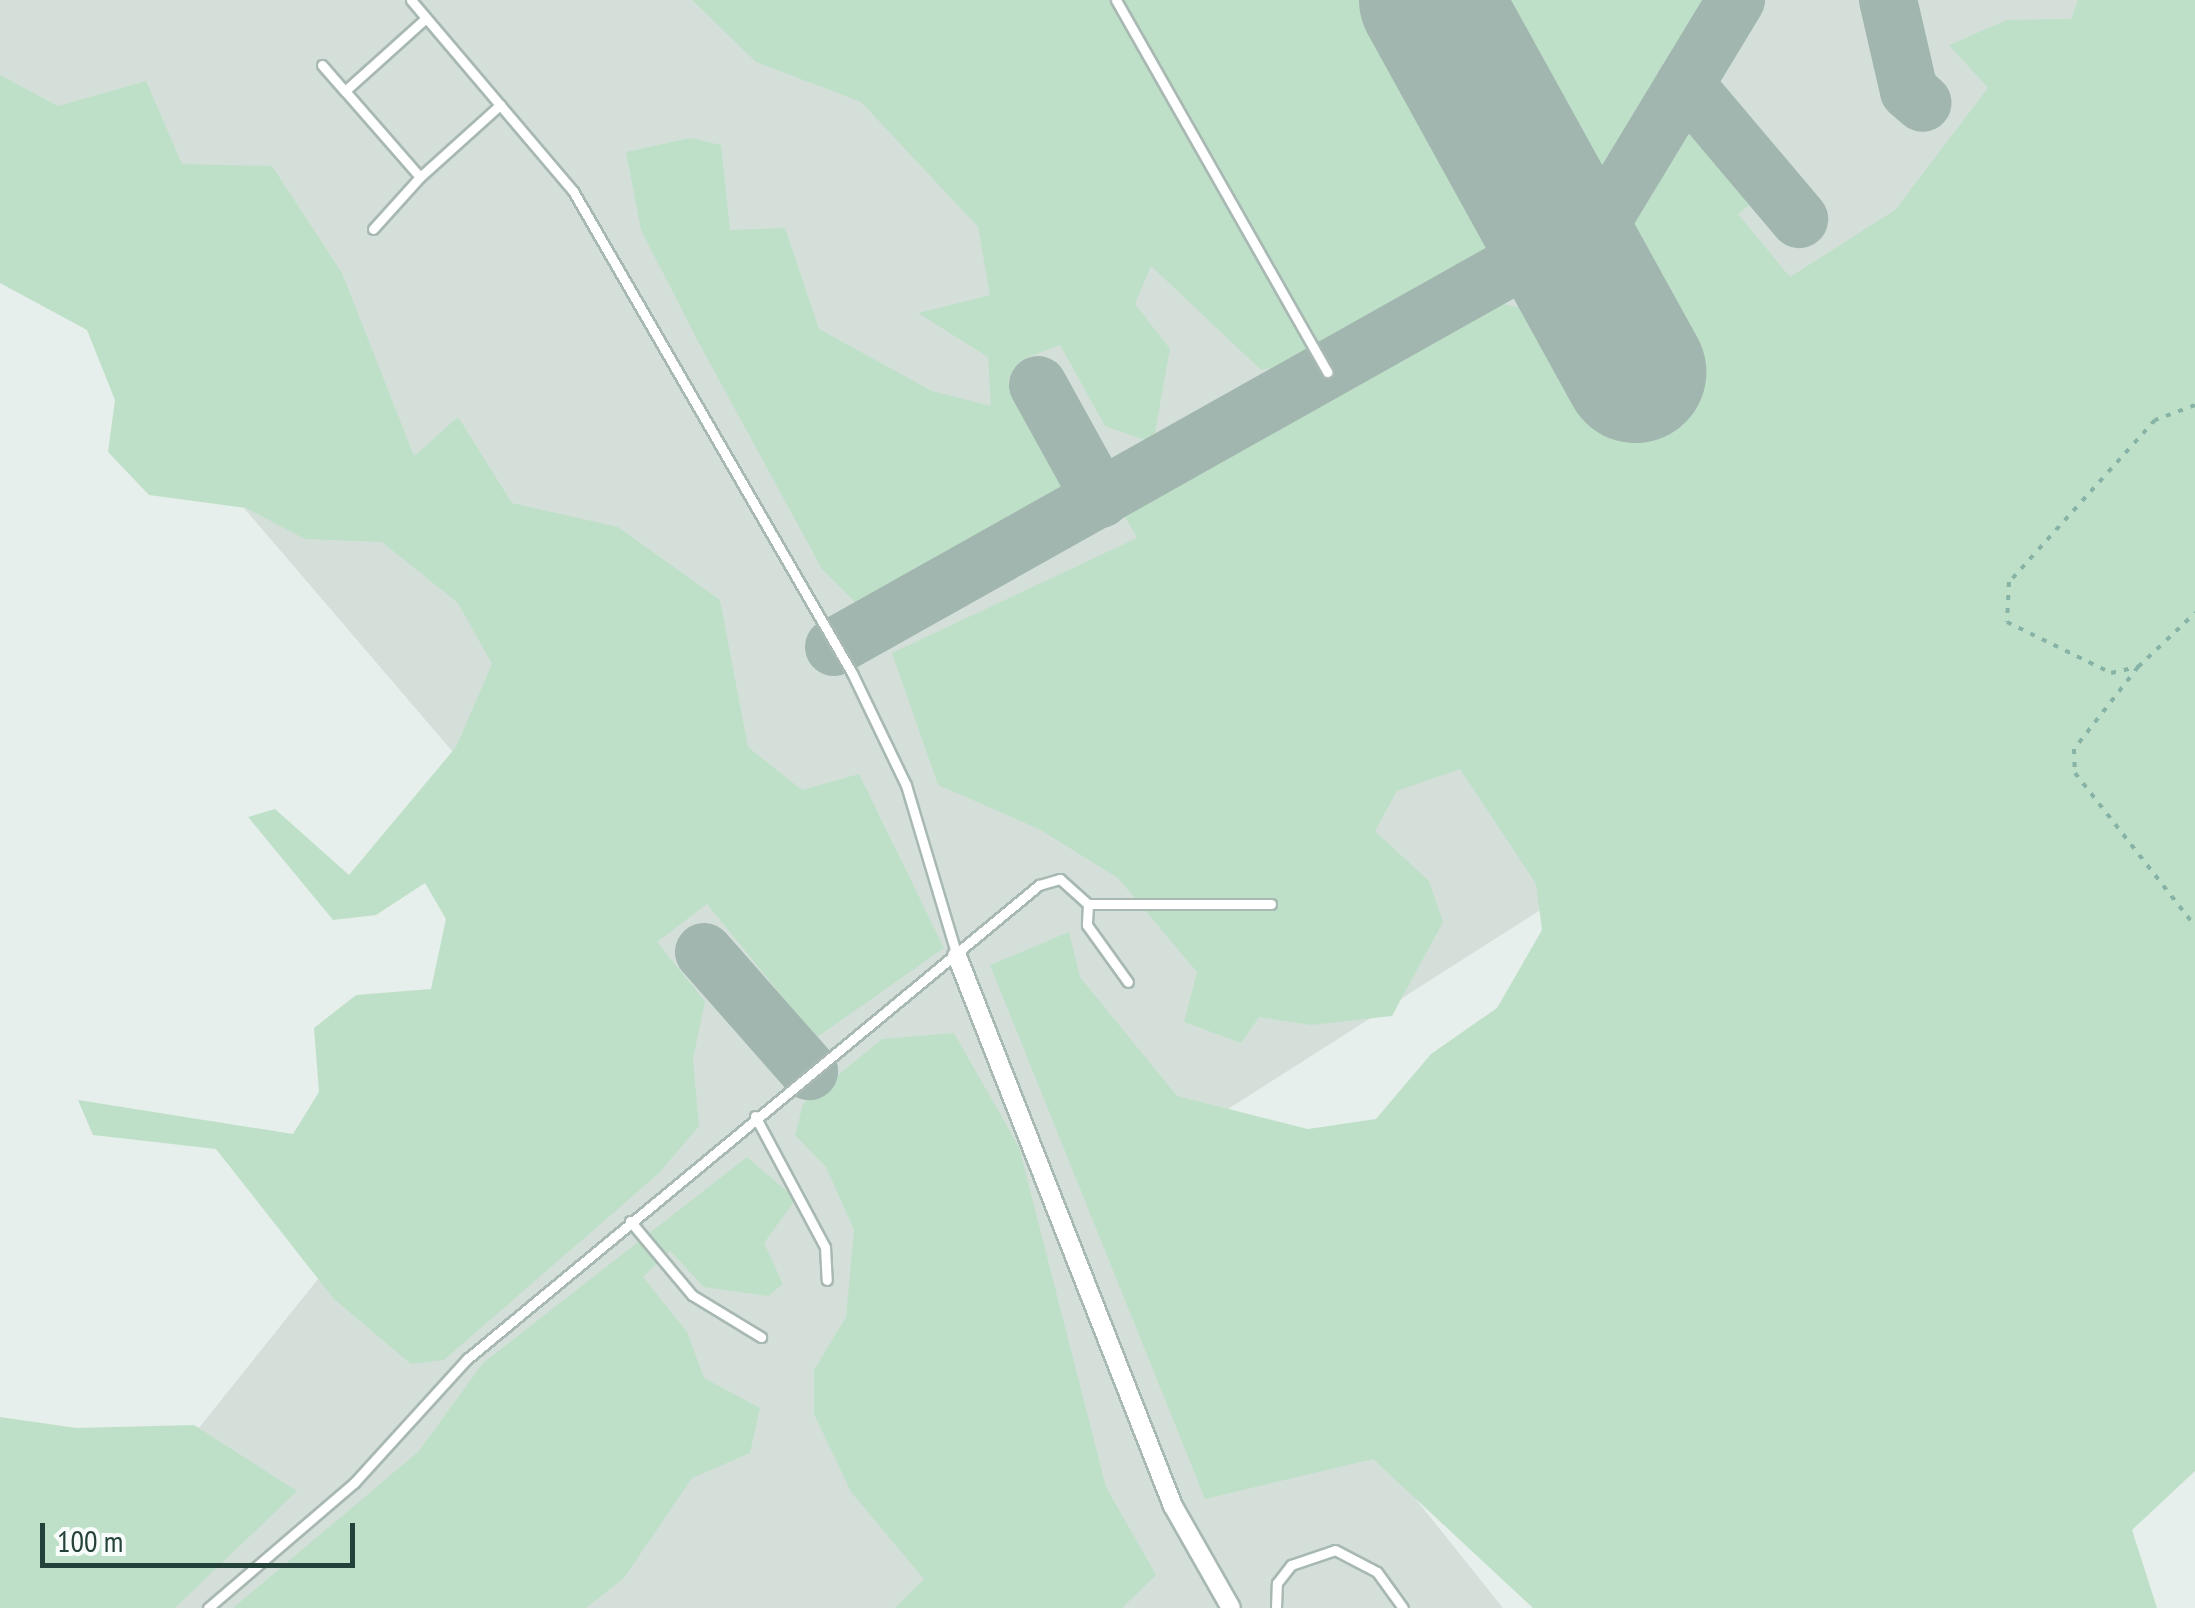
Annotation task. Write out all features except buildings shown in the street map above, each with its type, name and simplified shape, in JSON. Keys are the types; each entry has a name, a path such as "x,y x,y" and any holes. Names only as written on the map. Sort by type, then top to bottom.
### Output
{"street":[{"path":"957,956 1172,1506 1231,1608"}],"lane":[{"path":"411,0 573,191 884,730 957,956"},
{"path":"1116,0 1326,372"},
{"path":"345,91 426,18"},
{"path":"322,65 420,176"},
{"path":"373,230 420,176 500,105"},
{"path":"208,1608 354,1482 467,1359 755,1116 1039,886 1060,879 1088,904 1271,904"},
{"path":"1088,904 1087,925 1128,982"},
{"path":"755,1116 825,1247 827,1280"},
{"path":"630,1222 692,1295 761,1337"},
{"path":"1276,1608 1277,1583 1291,1565 1335,1550 1377,1572 1404,1608"}],"path":[{"path":"2138,667 2111,673 2058,642 2029,638 2006,622 2009,582 2156,420 2195,405"},
{"path":"2195,613 2138,667 2074,749 2075,773 2195,926"}],"shaded area":[{"path":"0,0 2090,0 1944,653 1184,1137 1327,1388 1503,1608 55,1608 601,925 0,223"}],"green space":[{"path":"692,0 1374,0 1491,212 1484,259 1361,322 1342,354 1261,370 1151,266 1135,304 1170,349 1153,443 1105,426 1060,345 1021,360 1008,381 1025,414 1059,444 1072,483 1044,499 1040,517 917,594 861,608 822,569 700,345 641,230 626,152 690,138 721,145 730,230 785,228 819,329 932,391 991,406 988,357 918,313 990,295 978,227 861,102 756,62"},
{"path":"1488,0 1725,0 1687,58 1670,59 1657,103 1613,171 1588,180"},
{"path":"2078,0 2195,0 2195,1471 2132,1530 2157,1608 1533,1608 1373,1459 1205,1499 990,965 1069,932 1080,977 1177,1096 1308,1129 1376,1119 1431,1054 1497,1008 1542,930 1536,884 1460,769 1397,791 1375,831 1429,881 1443,922 1392,1016 1311,1025 1259,1017 1241,1043 1184,1022 1197,972 1118,878 1039,829 938,785 892,653 1137,538 1123,513 1497,303 1543,312 1598,403 1682,356 1614,230 1676,123 1700,118 1762,196 1738,214 1790,277 1895,210 1988,88 1949,45 2007,20 2071,19"},
{"path":"0,75 58,106 146,81 182,164 272,166 342,273 414,456 458,417 512,503 618,527 720,600 748,747 802,790 859,774 944,948 816,1038 707,904 657,942 705,1001 693,1059 699,1126 658,1174 444,1360 411,1364 334,1299 216,1149 93,1135 78,1100 293,1134 319,1092 314,1028 356,995 431,989 446,919 425,883 376,915 333,920 248,817 275,809 349,875 456,747 492,664 458,603 382,542 305,539 246,508 149,495 108,452 115,400 87,330 0,283"},
{"path":"954,1033 1019,1147 1106,1487 1156,1575 1122,1608 895,1608 924,1579 851,1492 814,1414 814,1370 846,1317 854,1230 826,1167 795,1135 803,1104 882,1039"},
{"path":"747,1157 796,1199 764,1243 783,1284 768,1296 704,1287 670,1251 643,1277 687,1332 704,1378 760,1408 750,1453 692,1478 624,1578 586,1608 233,1608 418,1452 483,1363"},
{"path":"0,1417 76,1428 194,1425 297,1491 175,1608 0,1608"}],"taxiway":[{"path":"834,647 1607,213 1736,0"},
{"path":"1888,0 1909,91 1923,103"},
{"path":"1685,84 1799,219"},
{"path":"1038,385 1101,499"},
{"path":"704,952 809,1071"}],"runway":[{"path":"1430,0 1635,372"}]}
